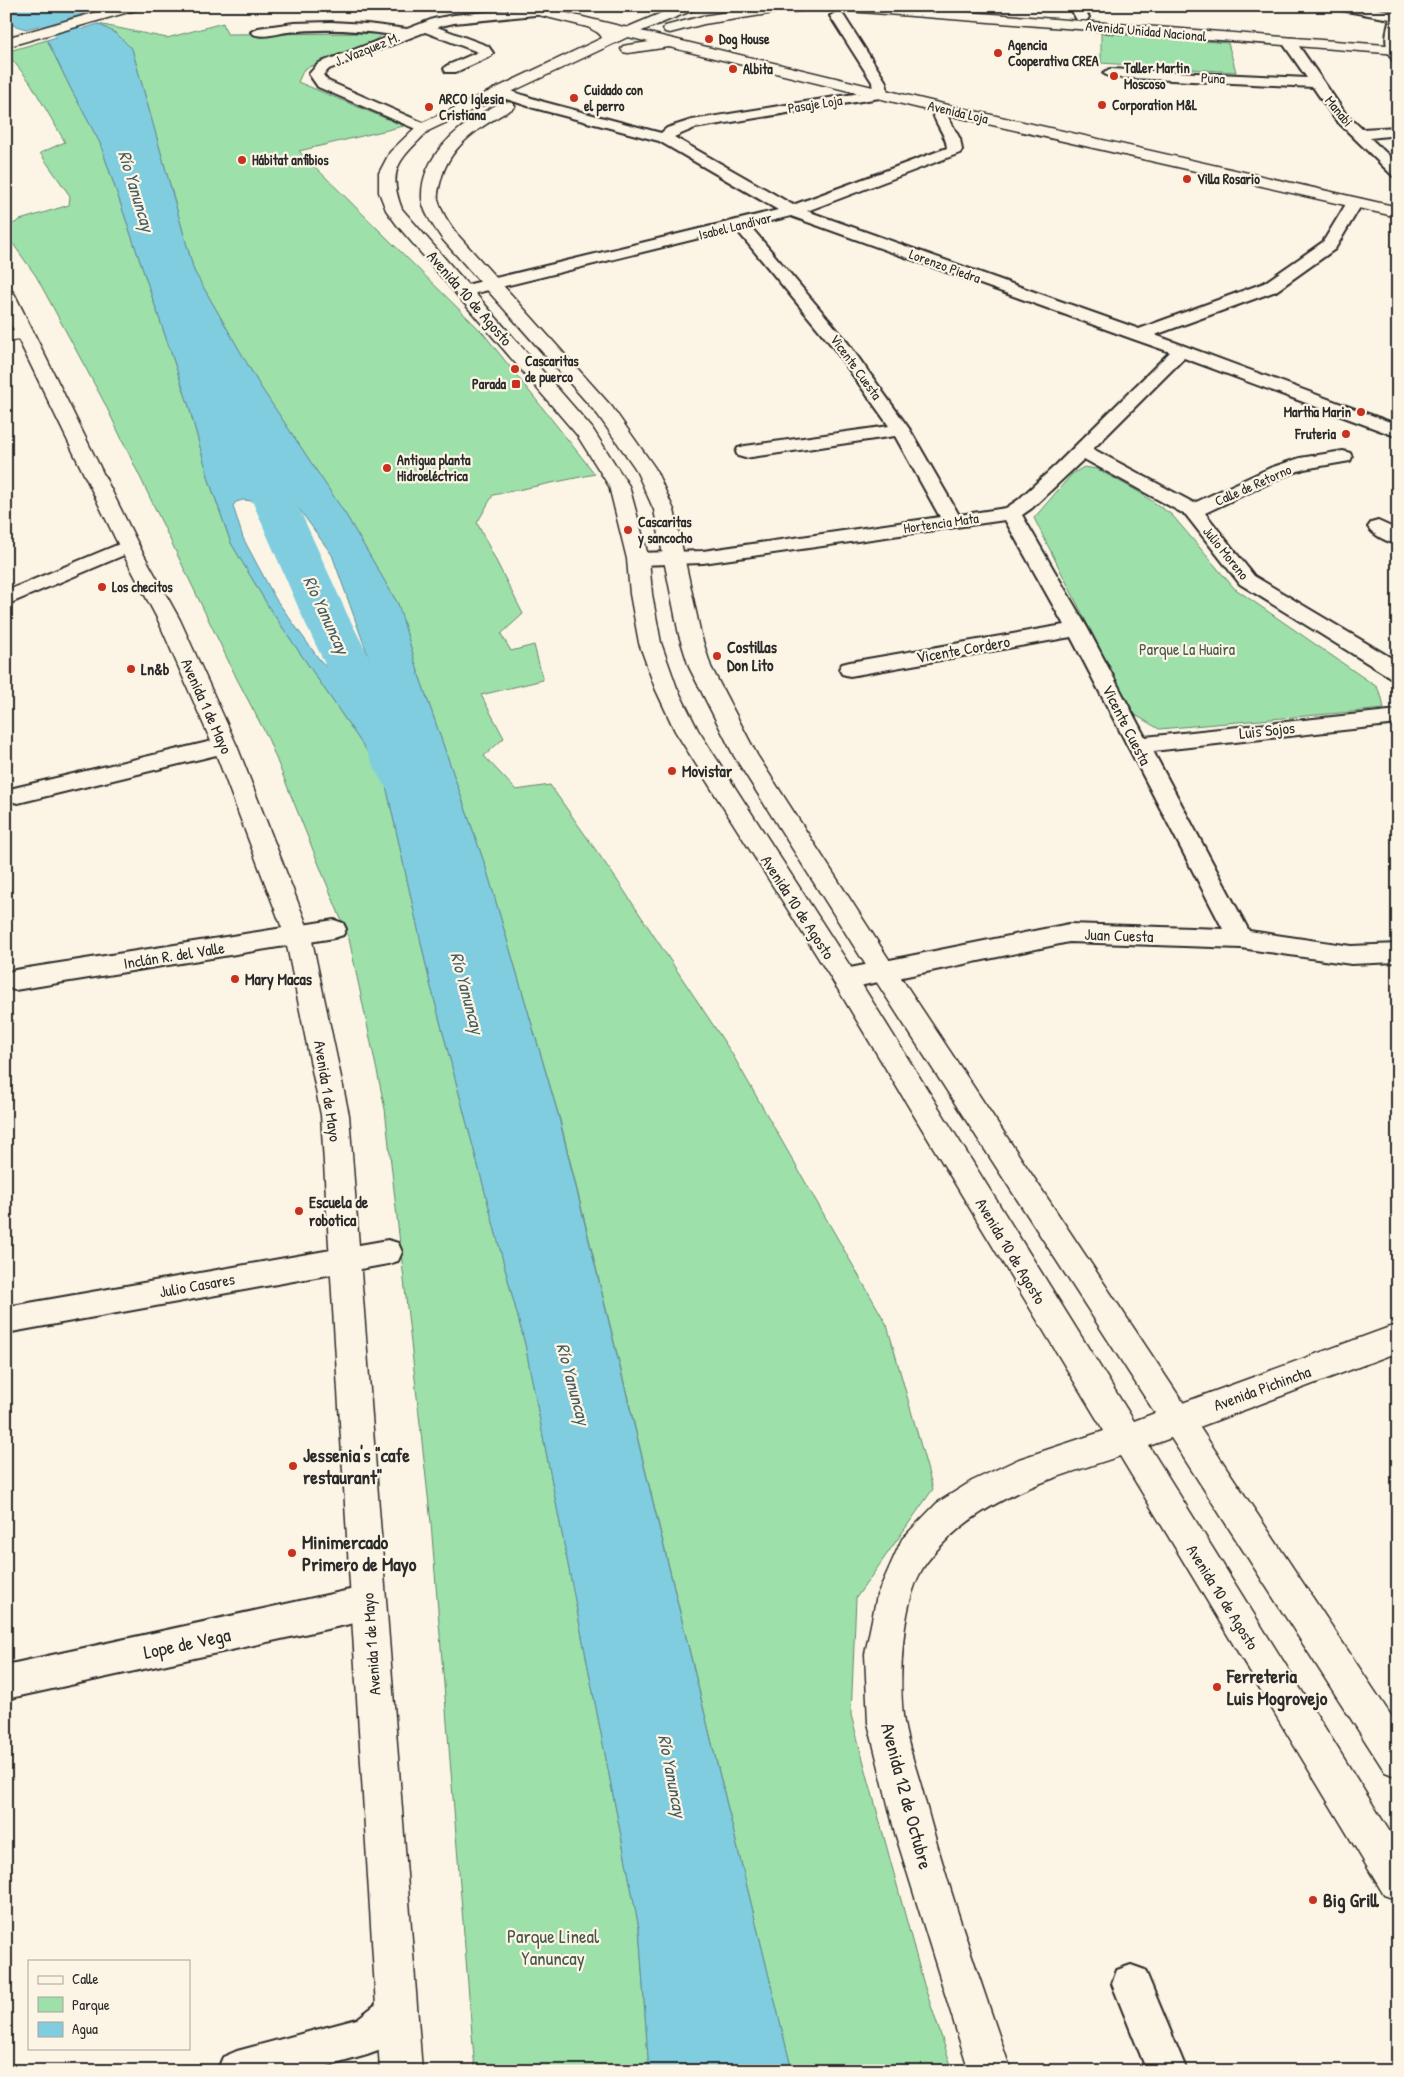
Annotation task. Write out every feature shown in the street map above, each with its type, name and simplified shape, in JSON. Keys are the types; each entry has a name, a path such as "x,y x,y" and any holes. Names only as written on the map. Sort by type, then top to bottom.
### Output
{"main road":[{"path":"6,43 134,6"},
{"name":"Avenida Loja","path":"519,6 939,108 1398,212"},
{"name":"Avenida 10 de Agosto","path":"610,49 628,32 691,6"},
{"path":"741,6 784,8 804,6"},
{"name":"Avenida Unidad Nacional","path":"923,6 980,14 1396,53"},
{"name":"Avenida 10 de Agosto","path":"784,8 703,20 648,37 628,49 610,49 499,92 423,128 396,155 387,173 387,192 394,210 567,410 602,457 619,486 638,559 640,594 650,643 666,688 687,731 845,979 1398,1881"},
{"name":"Avenida Unidad Nacional","path":"836,11 980,14 1079,12 1361,33"},
{"path":"592,24 605,31 609,36 610,49"},
{"path":"628,49 671,43"},
{"name":"Avenida 10 de Agosto","path":"538,91 482,119 464,132 449,148 437,163 430,197 437,215 450,236 491,284 605,411 645,468 664,510 690,635 700,667 746,756 883,971 1398,1759"},
{"name":"Avenida 1 de Mayo","path":"6,295 15,334 169,620 226,746 298,936 335,1115 401,2071"},
{"name":"Avenida Pichincha","path":"1126,1439 1398,1338"},
{"name":"Avenida 12 de Octubre","path":"990,2071 914,1833 886,1723 883,1654 894,1595 914,1551 949,1514 984,1492 1031,1470 1126,1439"}],"street":[{"path":"1348,7 1397,17 1390,35 1396,53"},
{"name":"J. Vazquez M.","path":"423,128 323,84 316,74 324,66 409,32 454,18 540,11"},
{"path":"836,11 879,82 881,94"},
{"path":"258,32 278,28 312,26 409,32"},
{"path":"425,27 483,49 486,53 451,69"},
{"name":"Manabi","path":"1289,42 1340,116 1398,173"},
{"name":"Puna","path":"1110,73 1316,82"},
{"name":"Lorenzo Piedra","path":"499,92 664,138 792,211 1139,335 1398,432"},
{"name":"Pasaje Loja","path":"664,138 672,131 692,124 881,94"},
{"name":"Isabel Landívar","path":"464,291 741,225 792,211 954,150 955,141 939,116 939,108"},
{"path":"1358,134 1398,131"},
{"path":"1139,335 1270,287 1327,246 1330,246 1355,202"},
{"name":"Vicente Cuesta","path":"741,225 839,343 901,430 953,522"},
{"name":"Hortencia Mata","path":"638,559 675,559 1012,513 1025,504 1181,351"},
{"path":"745,452 901,430"},
{"name":"Julio Moreno","path":"1081,450 1193,511 1247,580 1398,672"},
{"name":"Calle de Retorno","path":"1193,511 1278,472 1300,464 1343,458"},
{"name":"Vicente Cuesta","path":"1012,513 1077,629 1241,939"},
{"path":"1378,528 1398,539"},
{"path":"6,599 129,546"},
{"name":"Vicente Cordero","path":"850,668 1077,629"},
{"name":"Luis Sojos","path":"1137,745 1398,718"},
{"path":"18,795 226,746"},
{"name":"Inclán R. del Valle","path":"15,980 334,929"},
{"name":"Juan Cuesta","path":"845,979 1069,933 1241,939 1351,955 1398,953"},
{"name":"Julio Casares","path":"6,1320 345,1258 388,1252"},
{"name":"Lope de Vega","path":"6,1682 368,1603"},
{"path":"1131,1984 1167,2071"},
{"path":"237,2071 367,2036 398,2012"}],"green space":[{"path":"223,23 227,34 385,33 373,41 304,69 298,82 404,126 299,151 483,333 595,474 493,495 477,523 523,614 501,634 511,651 534,645 543,680 481,695 504,738 484,756 516,790 550,785 617,880 731,1052 887,1325 933,1489 856,1598 851,1715 924,1985 953,2071 792,2071 560,1120 486,868 419,675 398,604 346,515 260,386 194,271 132,49 117,34 98,24 167,38"},
{"path":"1101,33 1228,43 1236,72 1101,63"},
{"name":"Parque Lineal Yanuncay","path":"47,40 100,143 188,403 210,483 231,543 270,609 384,776 430,983 525,1344 639,1928 649,2071 475,2071 431,1523 385,1109 349,939 267,736 237,679 104,402 36,276 6,234 6,228 20,220 69,205 70,196 40,153 65,142 30,82 6,52"},
{"name":"Parque La Huaira","path":"1084,467 1097,469 1139,492 1172,515 1234,588 1377,687 1384,709 1159,729 1132,713 1034,518 1072,474"}],"water":[{"path":"6,6 54,6 85,14 26,29 6,23"},
{"path":"98,24 117,34 132,49 194,271 260,386 346,515 398,604 419,675 486,868 558,1114 792,2071 649,2071 639,1928 525,1344 430,983 384,776 270,609 231,543 210,483 188,403 100,143 47,40","holes":["243,500 297,506 332,555 385,703 385,711 378,711 347,689 319,659 275,598 243,538 233,506 236,502"]}],"waterway":[{"name":"Río Yanuncay","path":"10,6 43,14 68,31 110,103"},
{"name":"Río Yanuncay","path":"242,429 325,616 405,777"}],"place":[{"name":"Dog House","path":"709,39"},
{"name":"Agencia Cooperativa CREA","path":"998,53"},
{"name":"Albita","path":"733,69"},
{"name":"Taller Martin Moscoso","path":"1114,76"},
{"name":"Cuidado con el perro","path":"574,98"},
{"name":"Corporation M&L","path":"1102,105"},
{"name":"ARCO Iglesia Cristiana","path":"429,107"},
{"name":"Hábitat anfibios","path":"242,160"},
{"name":"Villa Rosario","path":"1187,179"},
{"name":"Cascaritas de puerco","path":"515,369"},
{"name":"Parada","path":"516,384"},
{"name":"Martha Marin","path":"1361,412"},
{"name":"Fruteria","path":"1346,434"},
{"name":"Antigua planta Hidroeléctrica","path":"387,468"},
{"name":"Cascaritas y sancocho","path":"628,530"},
{"name":"Los checitos","path":"102,587"},
{"name":"Costillas Don Lito","path":"717,656"},
{"name":"Ln&b","path":"131,669"},
{"name":"Movistar","path":"672,771"},
{"name":"Mary Macas","path":"235,979"},
{"name":"Escuela de robotica","path":"299,1211"},
{"name":"Jessenia's \"cafe restaurant\"","path":"293,1466"},
{"name":"Minimercado Primero de Mayo","path":"292,1553"},
{"name":"Ferreteria Luis Mogrovejo","path":"1217,1687"},
{"name":"Big Grill","path":"1313,1900"}]}
